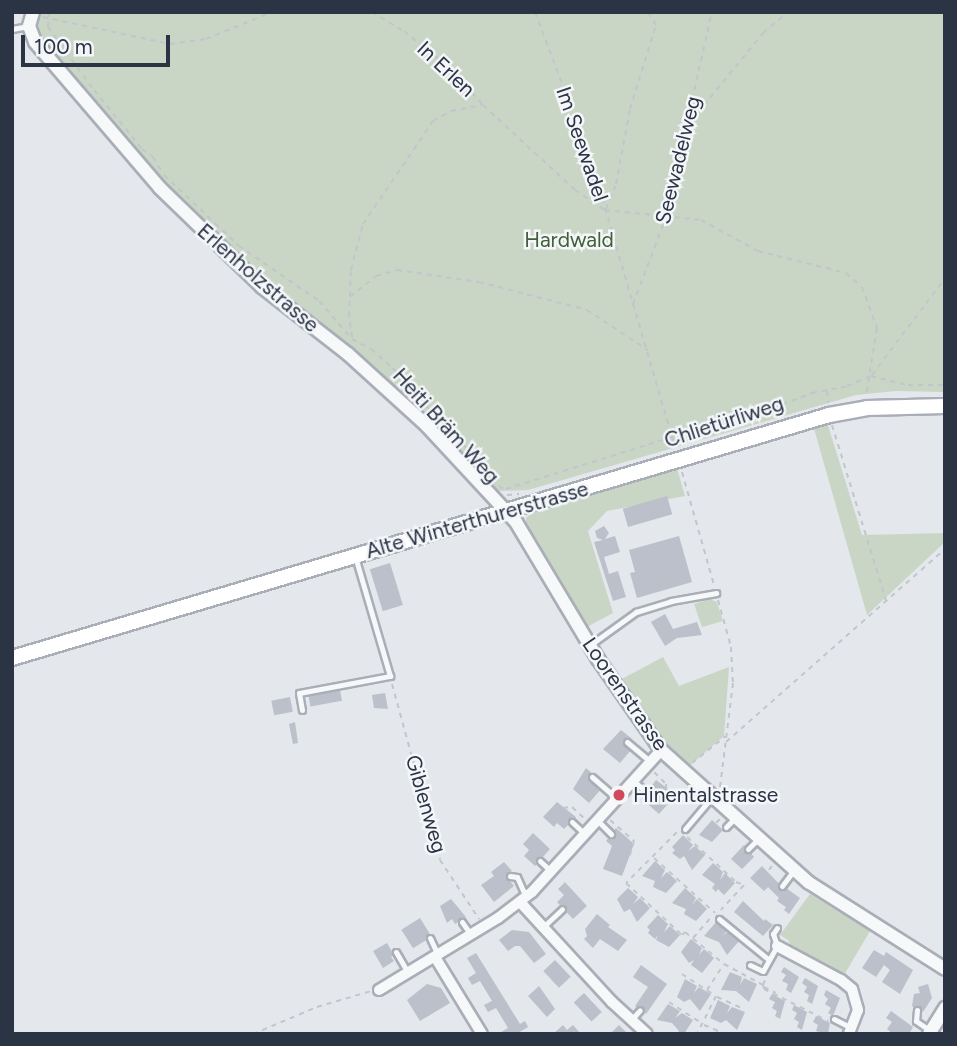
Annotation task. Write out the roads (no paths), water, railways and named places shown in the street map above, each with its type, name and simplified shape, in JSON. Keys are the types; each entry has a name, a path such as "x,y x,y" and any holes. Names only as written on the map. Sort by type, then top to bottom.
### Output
{"main road":[{"name":"Alte Winterthurerstrasse","path":"12,659 829,415 867,408 945,406"}],"street":[{"name":"Erlenholzstrasse","path":"31,18 35,42 160,188 262,287 348,354 427,426 507,512"},
{"name":"Loorenstrasse","path":"507,512 532,544 590,645 661,750 794,870 846,908 903,940 945,969"},
{"path":"379,989 471,935 523,899 552,872 661,750"},
{"path":"523,899 543,927 647,1034"},
{"path":"777,946 849,986 858,1007 850,1031"},
{"path":"437,956 482,1034"},
{"path":"930,1032 945,1008"}],"lane":[{"path":"12,29 31,18"},
{"path":"302,710 299,693 390,676 355,556"},
{"path":"590,645 636,612 671,601 716,593"},
{"path":"627,742 650,765"},
{"path":"592,777 616,798"},
{"path":"633,780 646,792"},
{"path":"682,829 715,799"},
{"path":"726,828 736,817"},
{"path":"598,821 611,834"},
{"path":"572,822 585,834"},
{"path":"748,849 759,838"},
{"path":"540,861 552,872"},
{"path":"782,886 794,870"},
{"path":"510,876 517,877 523,899"},
{"path":"543,927 562,909"},
{"path":"719,919 768,959"},
{"path":"462,922 471,935"},
{"path":"750,965 763,971 777,946 773,934 777,928"},
{"path":"430,938 437,956"},
{"path":"896,951 903,940"},
{"path":"396,952 408,973"},
{"path":"631,1020 640,1010"},
{"path":"917,1010 913,1023 930,1032"},
{"path":"835,1022 850,1031"}],"place":[{"name":"Hinentalstrasse","path":"619,795"}],"park label":[{"name":"Hardwald","path":"569,240"}]}
